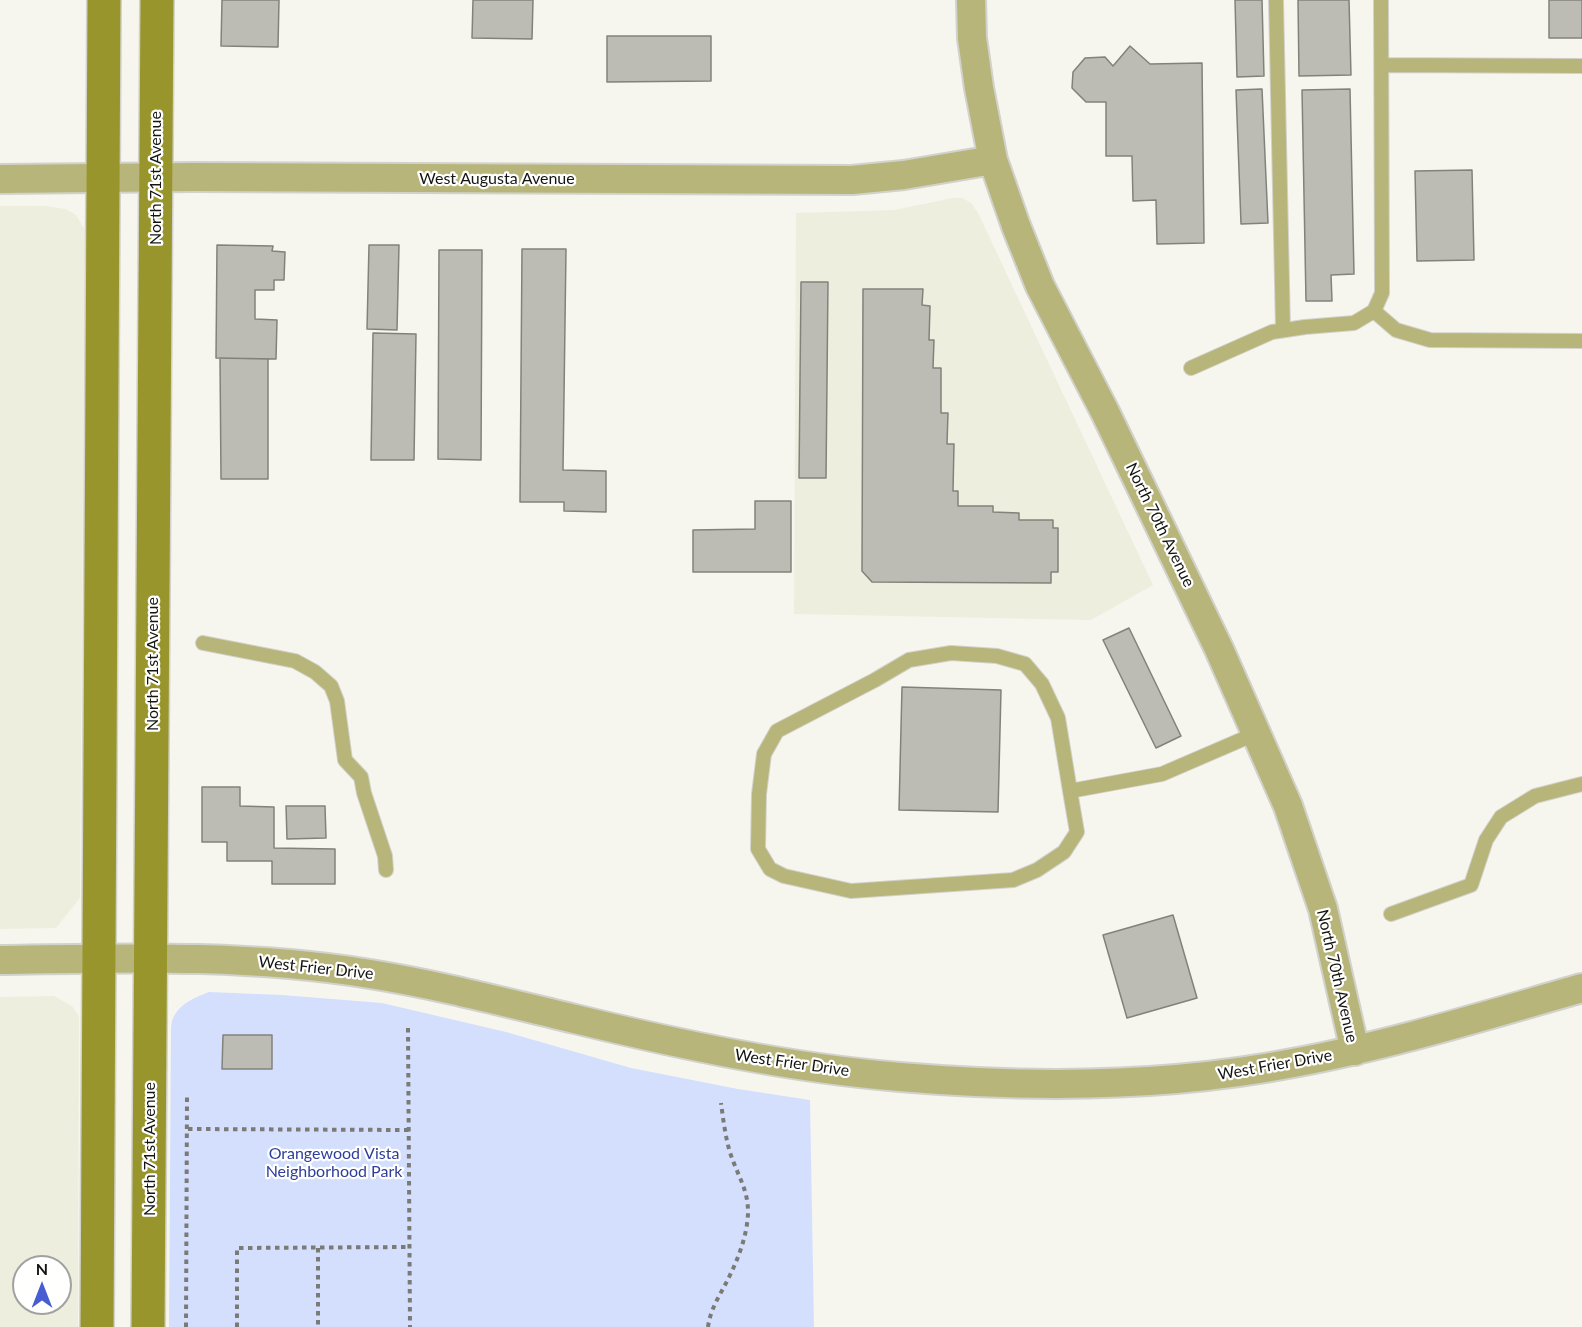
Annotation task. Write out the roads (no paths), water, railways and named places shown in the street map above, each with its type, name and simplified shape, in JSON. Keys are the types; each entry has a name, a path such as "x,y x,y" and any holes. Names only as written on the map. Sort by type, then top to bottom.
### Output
{"street":[{"path":"97,1327 104,0"},
{"name":"North 71st Avenue","path":"148,1327 157,0"},
{"name":"North 70th Avenue","path":"971,0 972,38 977,78 993,160 1016,226 1040,286 1105,412 1219,649 1288,806 1323,909 1355,1051"},
{"name":"West Augusta Avenue","path":"0,179 156,177 852,180 904,175 993,160"},
{"path":"101,644 153,644"},
{"name":"West Frier Drive","path":"0,960 152,957 276,962 326,967 434,985 739,1056 808,1068 991,1083 1106,1083 1195,1078 1289,1064 1355,1051 1582,988"}],"lane":[{"path":"1276,0 1283,330"},
{"path":"1191,368 1272,332 1354,323 1374,311 1382,293 1381,0"},
{"path":"1382,65 1582,66"},
{"path":"1374,311 1396,330 1430,340 1582,341"},
{"path":"203,643 295,661 315,672 331,686 337,701 345,760 362,777 364,794 385,856 386,870"},
{"path":"951,654 997,656 1025,664 1042,684 1058,718 1070,791 1077,832 1064,852 1037,870 1014,880 851,891 784,876 770,869 758,849 759,794 764,754 777,731 909,660 951,654"},
{"path":"1070,791 1162,774 1257,733"},
{"path":"1391,914 1471,885 1486,840 1502,817 1535,796 1582,784"}],"park label":[{"name":"Orangewood Vista Neighborhood Park","path":"334,1163"}]}
